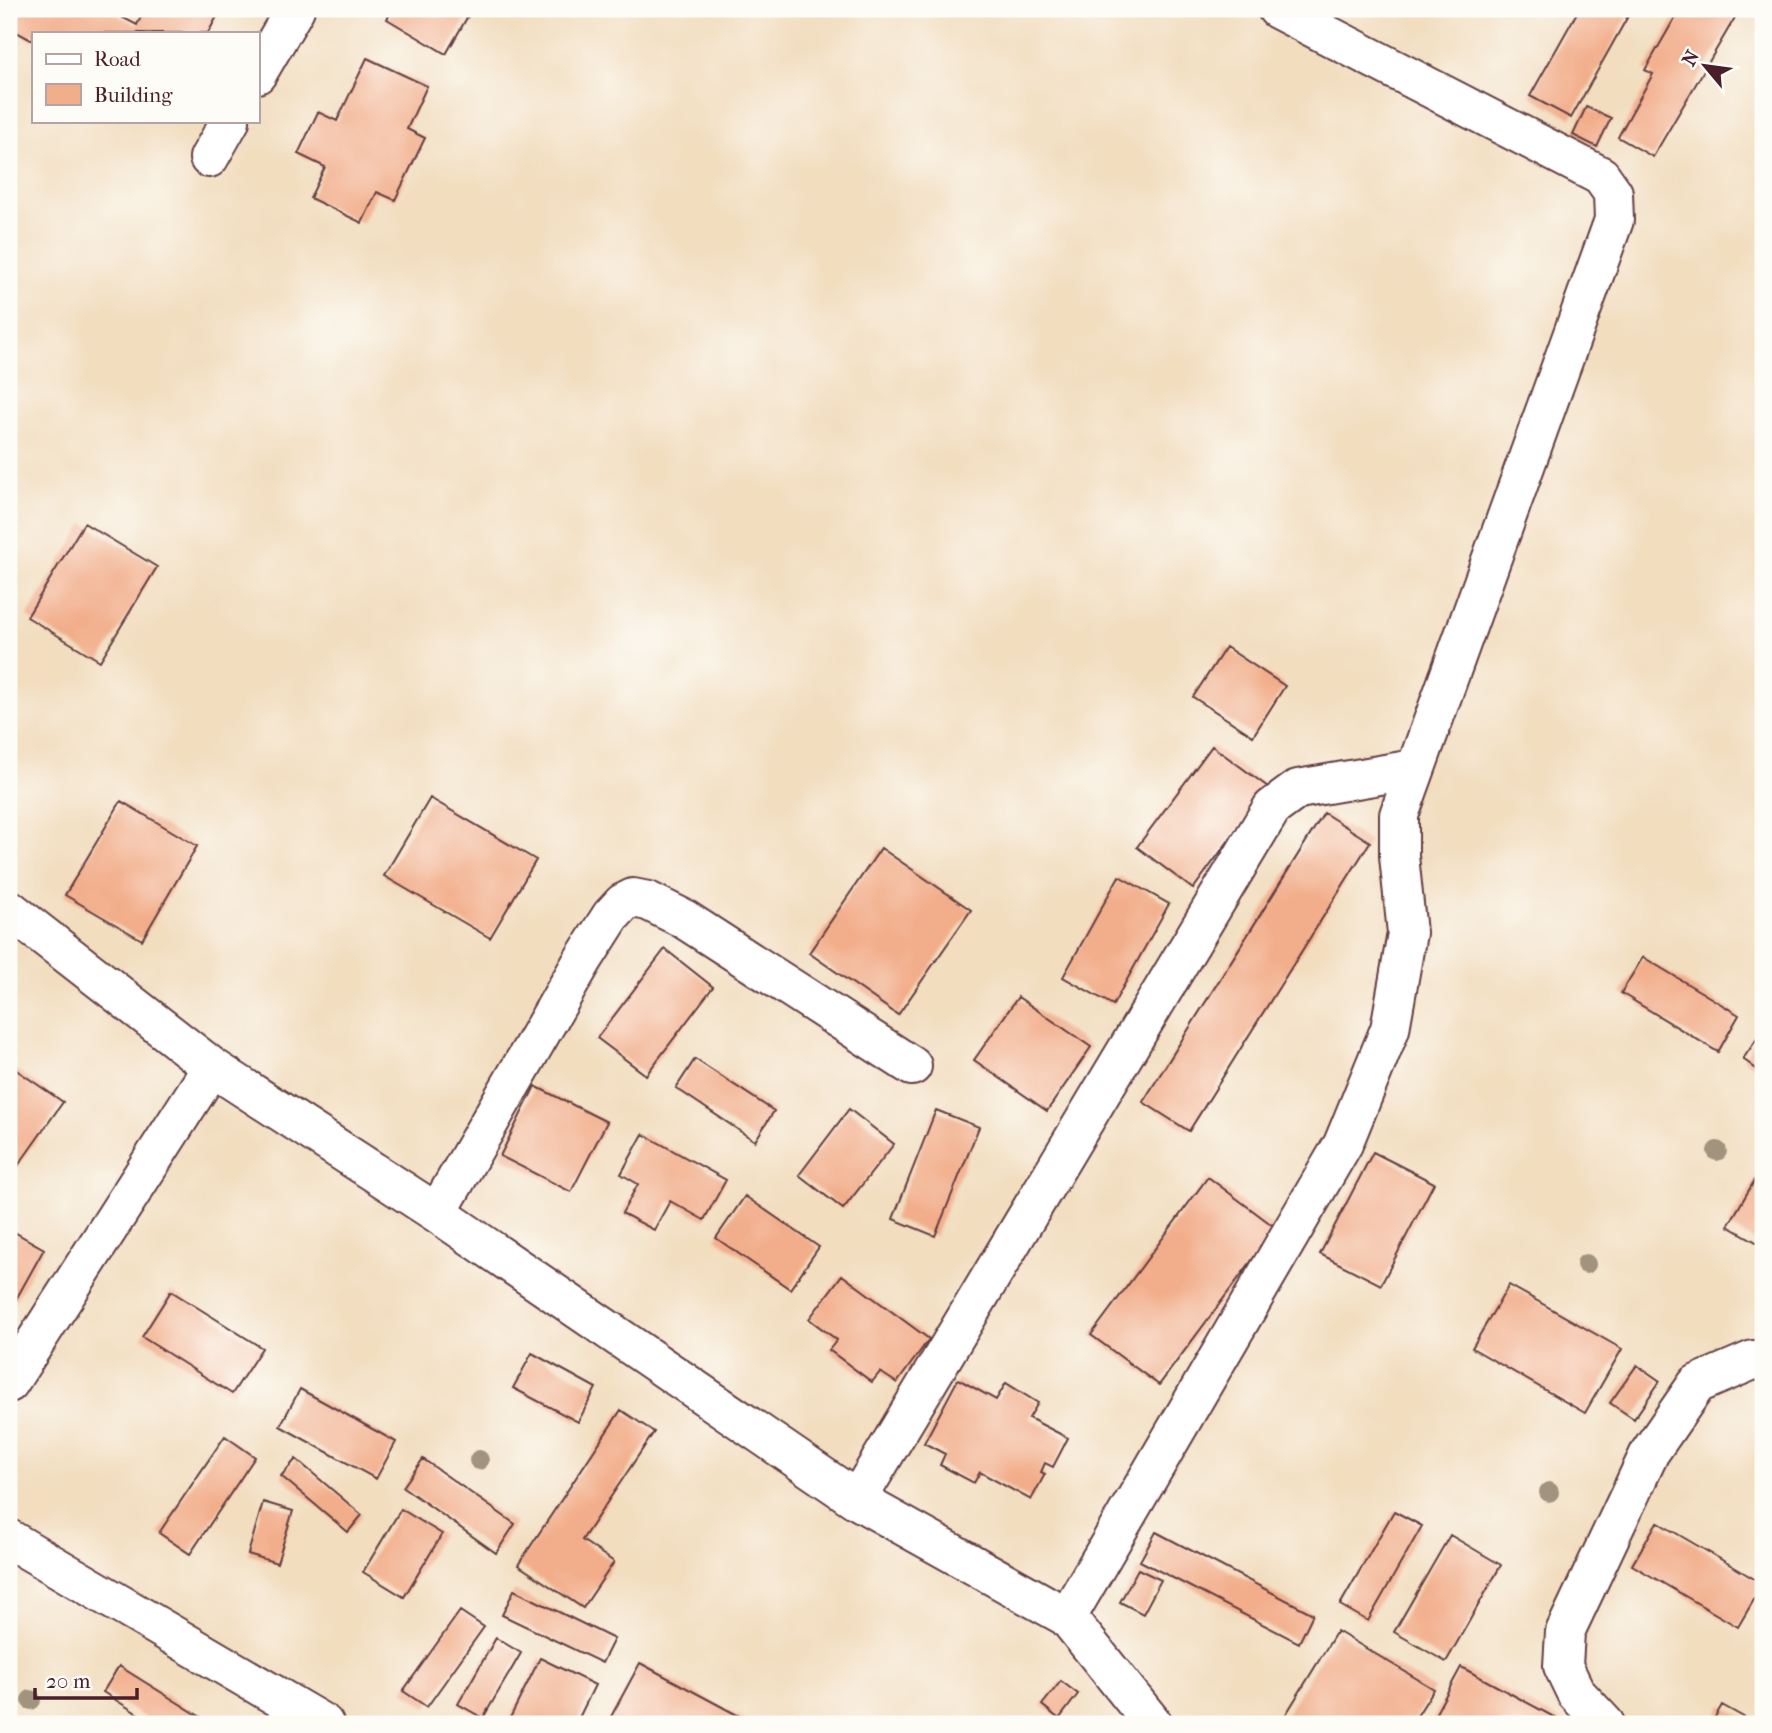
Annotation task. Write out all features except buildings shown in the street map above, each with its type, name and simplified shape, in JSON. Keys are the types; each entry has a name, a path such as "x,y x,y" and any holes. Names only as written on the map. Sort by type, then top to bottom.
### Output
{"street":[{"path":"259,71 295,9"},
{"path":"1067,1617 1343,1144 1390,1029 1407,933 1399,856 1399,815 1413,769 1614,220 1613,193 1601,176 1277,9"},
{"path":"209,158 229,122"},
{"path":"857,1500 1272,808 1298,789 1413,769"},
{"path":"437,1213 583,960 611,916 623,903 633,898 648,901 684,919 912,1066"},
{"path":"9,909 212,1067 437,1213 857,1500 1067,1617 1153,1724"},
{"path":"9,1383 212,1067"},
{"path":"1605,1724 1576,1693 1563,1666 1565,1632 1650,1452 1697,1384 1753,1360 1763,1361"},
{"path":"9,1539 324,1724"}]}
